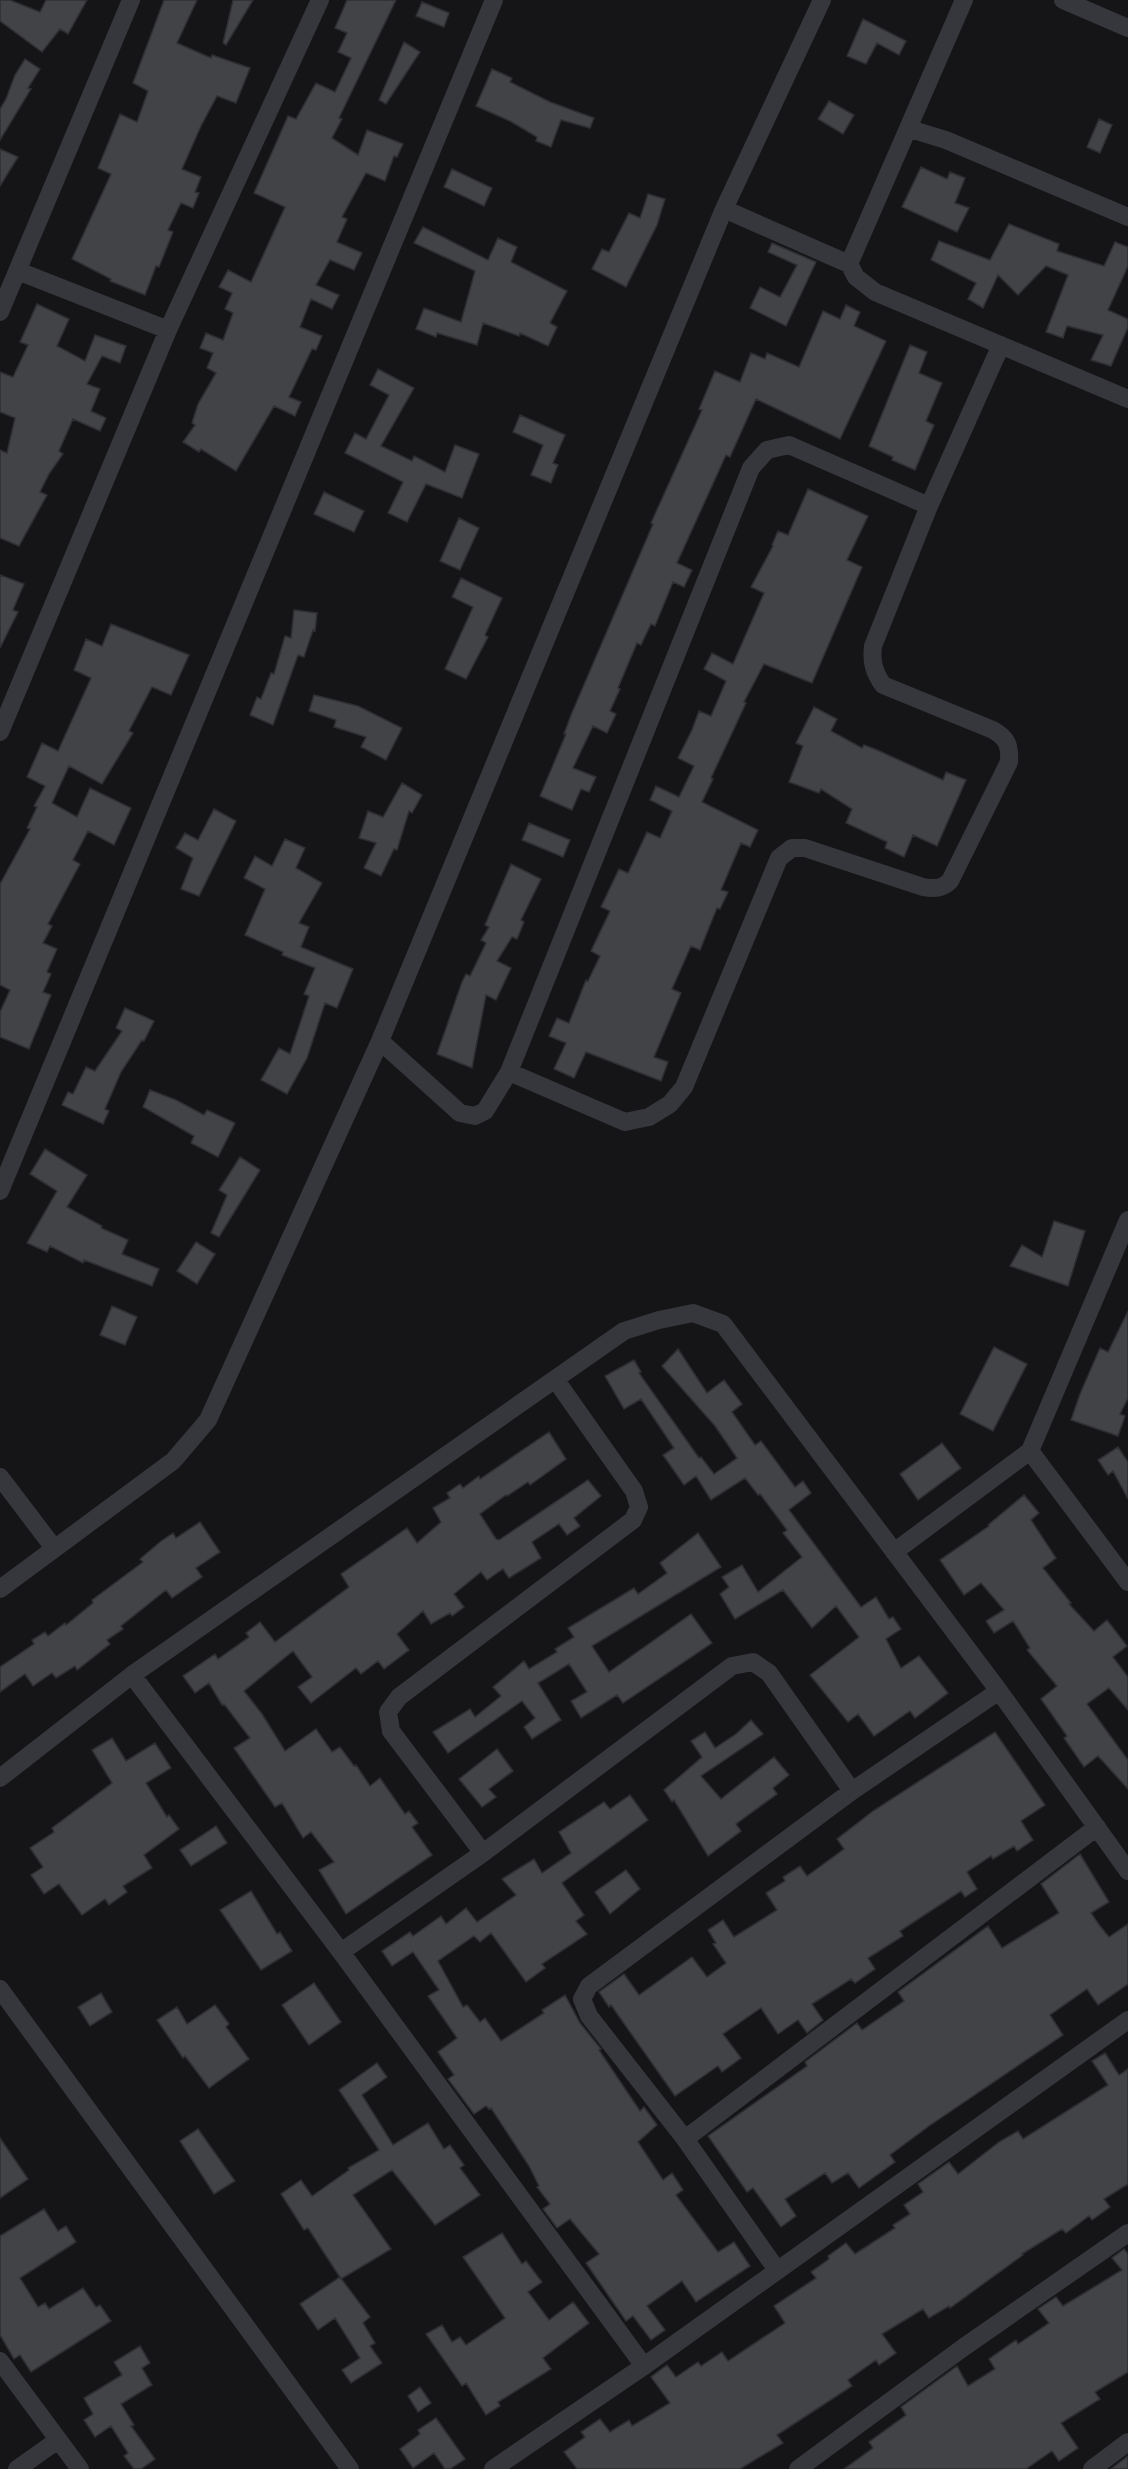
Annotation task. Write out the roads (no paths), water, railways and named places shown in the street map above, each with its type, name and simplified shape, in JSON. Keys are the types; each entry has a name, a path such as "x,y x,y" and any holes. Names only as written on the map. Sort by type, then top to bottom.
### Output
{"street":[{"path":"0,312 130,0"},
{"path":"0,732 168,330 320,0"},
{"path":"0,1191 494,0"},
{"path":"0,1589 173,1461 208,1420 380,1041 724,209 822,0"},
{"path":"849,264 910,129 964,0"},
{"path":"1063,0 1128,28"},
{"path":"910,129 946,140 1128,217"},
{"path":"724,209 849,264 856,277 875,292 1128,399"},
{"path":"18,271 168,330"},
{"path":"509,1072 625,1122 649,1117 670,1104 684,1087 779,858 792,848 805,848 923,887 933,889 944,886 950,881 1009,762 1010,748 1005,737 993,730 883,685 875,674 871,660 873,646 929,506 1000,345"},
{"path":"380,1041 460,1113 475,1116 485,1112 509,1072 751,468 767,450 789,446 929,506"},
{"path":"894,1552 1030,1451 1128,1220"},
{"path":"0,1778 132,1675 624,1331 693,1313 723,1324 999,1691 1128,1871"},
{"path":"483,1853 391,1731 388,1712 399,1697 633,1520 639,1507 634,1491 555,1379"},
{"path":"1030,1451 1128,1582"},
{"path":"0,1477 54,1548"},
{"path":"341,1952 483,1853 732,1666 753,1662 769,1672 852,1791"},
{"path":"132,1675 341,1952 644,2366"},
{"path":"777,2270 685,2139 589,2016 582,1999 589,1986 852,1791 999,1691"},
{"path":"685,2139 1097,1827"},
{"path":"0,1989 350,2469"},
{"path":"493,2469 644,2366 1128,2020"},
{"path":"798,2469 964,2347 1128,2233"},
{"path":"0,2361 80,2469"},
{"path":"17,2469 58,2440"},
{"path":"1092,2469 1128,2442"}]}
